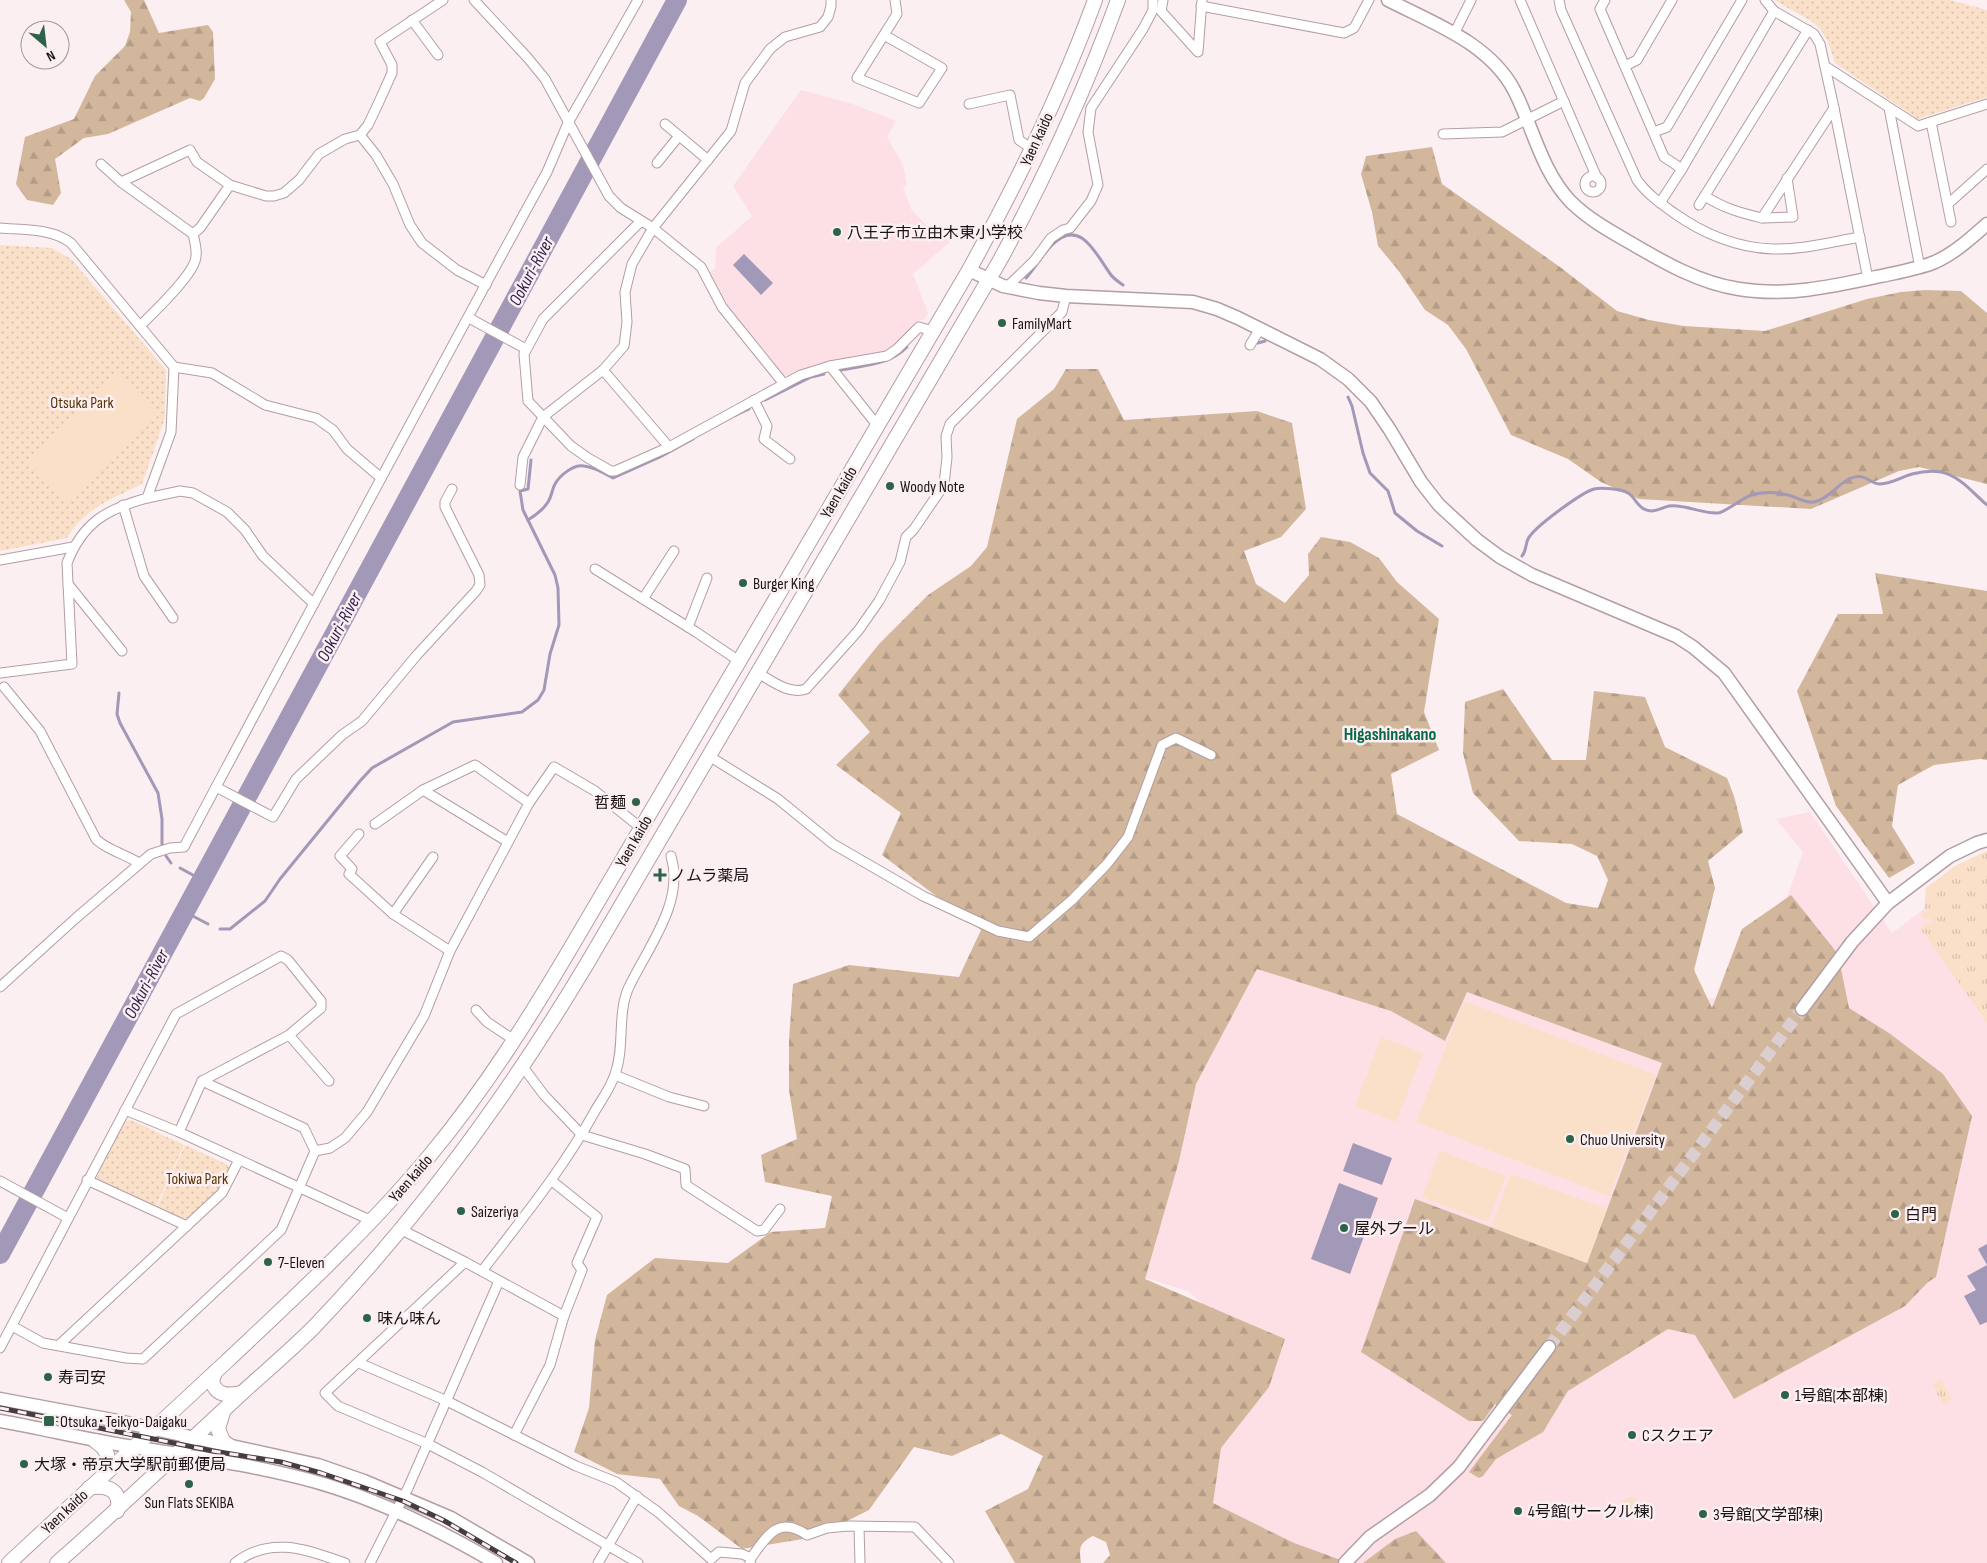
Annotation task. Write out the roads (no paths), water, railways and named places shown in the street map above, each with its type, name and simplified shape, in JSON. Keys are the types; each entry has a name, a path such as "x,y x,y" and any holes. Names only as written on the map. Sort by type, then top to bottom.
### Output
{"main road":[{"name":"Yaen kaido","path":"9,1563 315,1278 372,1221 431,1154 505,1053 641,828 999,217 1067,70 1094,0"},
{"name":"Yaen kaido","path":"57,1563 117,1510 312,1329 400,1229 486,1120 523,1067 583,970 758,673 1020,223 1086,84 1118,0"},
{"path":"754,635 756,643 765,646 778,638"},
{"path":"739,661 758,673"},
{"path":"641,828 658,842"},
{"path":"505,1053 523,1067"},
{"path":"215,1372 212,1381 216,1391 232,1396 242,1393"},
{"path":"225,1409 218,1429 224,1441 231,1447"},
{"path":"95,1441 105,1450 109,1457 109,1464 105,1474"},
{"path":"89,1488 106,1487 113,1491 118,1497 119,1504 117,1510"}],"street":[{"path":"121,182 190,150 197,162 230,185 266,196 284,193 299,180 319,154 345,139 360,135 368,125 392,73 392,65 380,42 443,0"},
{"path":"474,0 537,68 607,192 620,208 653,228 701,267 722,307 784,384"},
{"path":"1,985 139,863 151,854 170,848 184,847 218,787 380,477 470,319 486,285 547,172 569,125 638,0"},
{"path":"520,485 523,457 543,417 603,370 624,346 627,322 625,292 632,264 653,228 731,131 745,83 760,60 785,37 820,26 828,17 831,0"},
{"path":"884,35 942,68 919,103 857,78 897,14 895,0"},
{"path":"1008,286 1034,261 1051,238 1070,228 1095,195 1098,185 1088,132 1091,108 1143,29 1153,10 1154,0"},
{"path":"1163,0 1161,11 1198,52 1201,3 1344,34 1354,28 1369,0"},
{"path":"1388,0 1481,50 1498,67 1514,90 1549,172 1574,204 1599,224 1673,268 1695,277 1739,289 1776,292 1816,289 1920,268 1954,251 1987,224"},
{"path":"1454,34 1471,0"},
{"path":"1520,0 1598,178"},
{"path":"1559,0 1560,10 1636,180 1644,191 1703,231 1750,246 1773,249 1791,248 1860,237"},
{"path":"1605,0 1600,8 1664,157 1682,169"},
{"path":"1625,66 1637,60 1672,0"},
{"path":"1654,132 1667,126 1742,0"},
{"path":"1765,0 1774,10 1814,34 1820,44 1868,279"},
{"path":"1660,203 1682,169 1774,10"},
{"path":"412,20 438,55"},
{"path":"1699,205 1808,30"},
{"path":"1825,66 1918,126 1987,104"},
{"path":"1086,84 1101,91"},
{"path":"969,104 1010,95 1019,140 1032,149"},
{"path":"1443,134 1502,132 1564,101"},
{"path":"1762,218 1834,108"},
{"path":"1889,108 1920,268"},
{"path":"1931,122 1951,222"},
{"path":"665,124 708,160"},
{"path":"360,135 376,154 393,184 410,225 422,243 457,270 486,285"},
{"path":"657,163 679,136"},
{"path":"101,164 121,182 193,234 196,253 195,263 166,300 140,326"},
{"path":"1948,204 1987,169"},
{"path":"1705,196 1717,204 1736,212 1762,218 1793,217 1787,178"},
{"path":"193,234 200,228 230,185"},
{"path":"641,221 543,319 525,348 524,354 528,401 571,446 611,471 620,469 668,447 802,374 830,366 887,356 897,349 918,327 933,331"},
{"path":"0,228 62,236 78,251 174,367 171,432 147,498"},
{"path":"969,270 988,280 1008,286 1066,296 1193,302 1217,309 1260,329 1320,359 1336,370 1359,389 1381,415 1421,482 1439,505 1477,540 1500,557 1524,571 1676,636 1709,659 1724,673 1738,690 1888,903"},
{"path":"758,673 789,690 802,690 811,685 858,632 879,601 900,562 906,537 914,529 944,485 947,457 946,436 950,424 1062,312 1066,296"},
{"path":"470,319 525,348"},
{"path":"1250,345 1260,329"},
{"path":"830,366 877,425"},
{"path":"174,367 212,372 264,405 316,418 333,430 347,449 380,477"},
{"path":"603,370 668,447"},
{"path":"754,400 767,426 764,439 790,459"},
{"path":"218,787 273,816 296,779 342,735 362,721 480,585 476,566 445,507 445,502 452,489"},
{"path":"0,674 72,664 67,562 73,547 104,513 147,498 180,491 193,493 227,512 245,530 263,556 314,604"},
{"path":"123,505 144,576 173,618"},
{"path":"0,560 73,547"},
{"path":"643,599 674,551"},
{"path":"595,569 739,661"},
{"path":"688,627 707,578"},
{"path":"68,584 122,651"},
{"path":"4,687 40,731 96,839 100,844 139,863"},
{"path":"709,756 778,799 833,844 923,896 998,931 1030,937 1072,900 1107,864 1128,837 1162,745 1176,738 1212,755"},
{"path":"375,824 423,790 475,765 529,803"},
{"path":"315,1151 330,1148 345,1138 367,1112 424,1016 450,951 529,803 554,767 595,791 641,828"},
{"path":"423,790 508,842"},
{"path":"359,834 340,856 352,869 349,874 393,914 450,951"},
{"path":"1802,1009 1852,942 1888,903 1950,856 1987,840"},
{"path":"482,1271 552,1181 582,1135 615,1075 619,1059 623,1006 627,992 666,916 672,895 674,864 671,856"},
{"path":"393,914 433,857"},
{"path":"0,1348 176,1014 281,956 288,960 322,1002 321,1008 289,1035 202,1081 179,1132"},
{"path":"476,1010 487,1022 514,1040"},
{"path":"289,1035 329,1082"},
{"path":"523,1067 544,1095 582,1135 645,1154 685,1169 686,1185 757,1231 764,1230 780,1209"},
{"path":"615,1075 669,1096 704,1106"},
{"path":"12,1326 43,1343 126,1358 143,1359 281,1230 315,1151 304,1128 202,1081"},
{"path":"125,1110 179,1132 372,1221"},
{"path":"59,1345 222,1193 239,1160"},
{"path":"87,1180 187,1226"},
{"path":"514,1435 550,1365 564,1316 582,1270 576,1263 597,1217 552,1181"},
{"path":"2,1183 68,1218"},
{"path":"400,1229 564,1316"},
{"path":"465,1262 325,1393 338,1406 428,1444 482,1472 638,1563"},
{"path":"370,1563 398,1511 499,1281"},
{"path":"1345,1563 1370,1536 1430,1495 1459,1466 1549,1347"},
{"path":"359,1363 446,1401 576,1466 616,1482 658,1512 711,1560 719,1552 742,1554 751,1560 772,1531 788,1527 798,1529 807,1535 827,1528 848,1526 915,1526 949,1563"},
{"path":"0,1399 154,1429 318,1466 364,1481 451,1518 528,1563"},
{"path":"0,1422 95,1441 275,1472 314,1481 398,1511 444,1533 496,1563"},
{"path":"598,1563 637,1496"},
{"path":"859,1527 860,1563"},
{"path":"235,1563 252,1552 272,1546 307,1549 345,1563"}],"waterway":[{"name":"Ookuri-River","path":"0,1254 677,0"},
{"path":"1026,278 1052,245 1062,237 1071,235 1087,242 1112,276 1123,285"},
{"path":"1254,341 1258,343 1265,341"},
{"path":"841,370 885,361 907,347"},
{"path":"765,400 811,377 824,374"},
{"path":"1348,397 1370,473 1388,491 1395,513 1417,531 1442,546"},
{"path":"736,415 749,409"},
{"path":"528,520 544,507 557,481 572,468 588,467 613,478 660,457 693,439"},
{"path":"220,929 230,929 265,901 280,879 372,768 453,722 522,712 538,700 544,690 550,654 559,625 558,588 555,575 523,510 520,491 528,489 531,460"},
{"path":"1522,556 1528,539 1539,527 1569,503 1597,488 1611,489 1630,494 1642,508 1647,510 1653,511 1675,506 1718,513 1754,494 1780,493 1807,502 1814,502 1819,501 1854,477 1859,476 1884,484 1912,474 1937,471 1946,473 1962,482 1987,505"},
{"path":"119,693 117,714 120,723 158,793 162,819 162,845"},
{"path":"166,856 171,863"},
{"path":"180,868 202,880"},
{"path":"185,912 208,924"}],"tunnel":[{"path":"1549,1347 1802,1009"}],"railway":[{"path":"0,1408 213,1451 281,1462 321,1473 403,1501 443,1520 516,1563"}],"place":[{"name":"八王子市立由木東小学校","path":"837,232"},
{"name":"FamilyMart","path":"1002,323"},
{"name":"Woody Note","path":"890,486"},
{"name":"Burger King","path":"743,583"},
{"name":"哲麺","path":"636,802"},
{"name":"ノムラ薬局","path":"660,875"},
{"name":"Chuo University","path":"1570,1139"},
{"name":"Saizeriya","path":"461,1211"},
{"name":"白門","path":"1895,1214"},
{"name":"屋外プール","path":"1344,1228"},
{"name":"7-Eleven","path":"268,1262"},
{"name":"味ん味ん","path":"367,1318"},
{"name":"寿司安","path":"48,1377"},
{"name":"1号館(本部棟)","path":"1785,1395"},
{"name":"Otsuka･Teikyo-Daigaku","path":"49,1421"},
{"name":"Cスクエア","path":"1632,1435"},
{"name":"大塚・帝京大学駅前郵便局","path":"24,1464"},
{"name":"Sun Flats SEKIBA","path":"189,1484"},
{"name":"4号館(サークル棟)","path":"1518,1511"},
{"name":"3号館(文学部棟)","path":"1703,1514"}],"district":[{"name":"Higashinakano","path":"1390,734"}],"park label":[{"name":"Otsuka Park","path":"82,402"},
{"name":"Tokiwa Park","path":"197,1178"}]}
